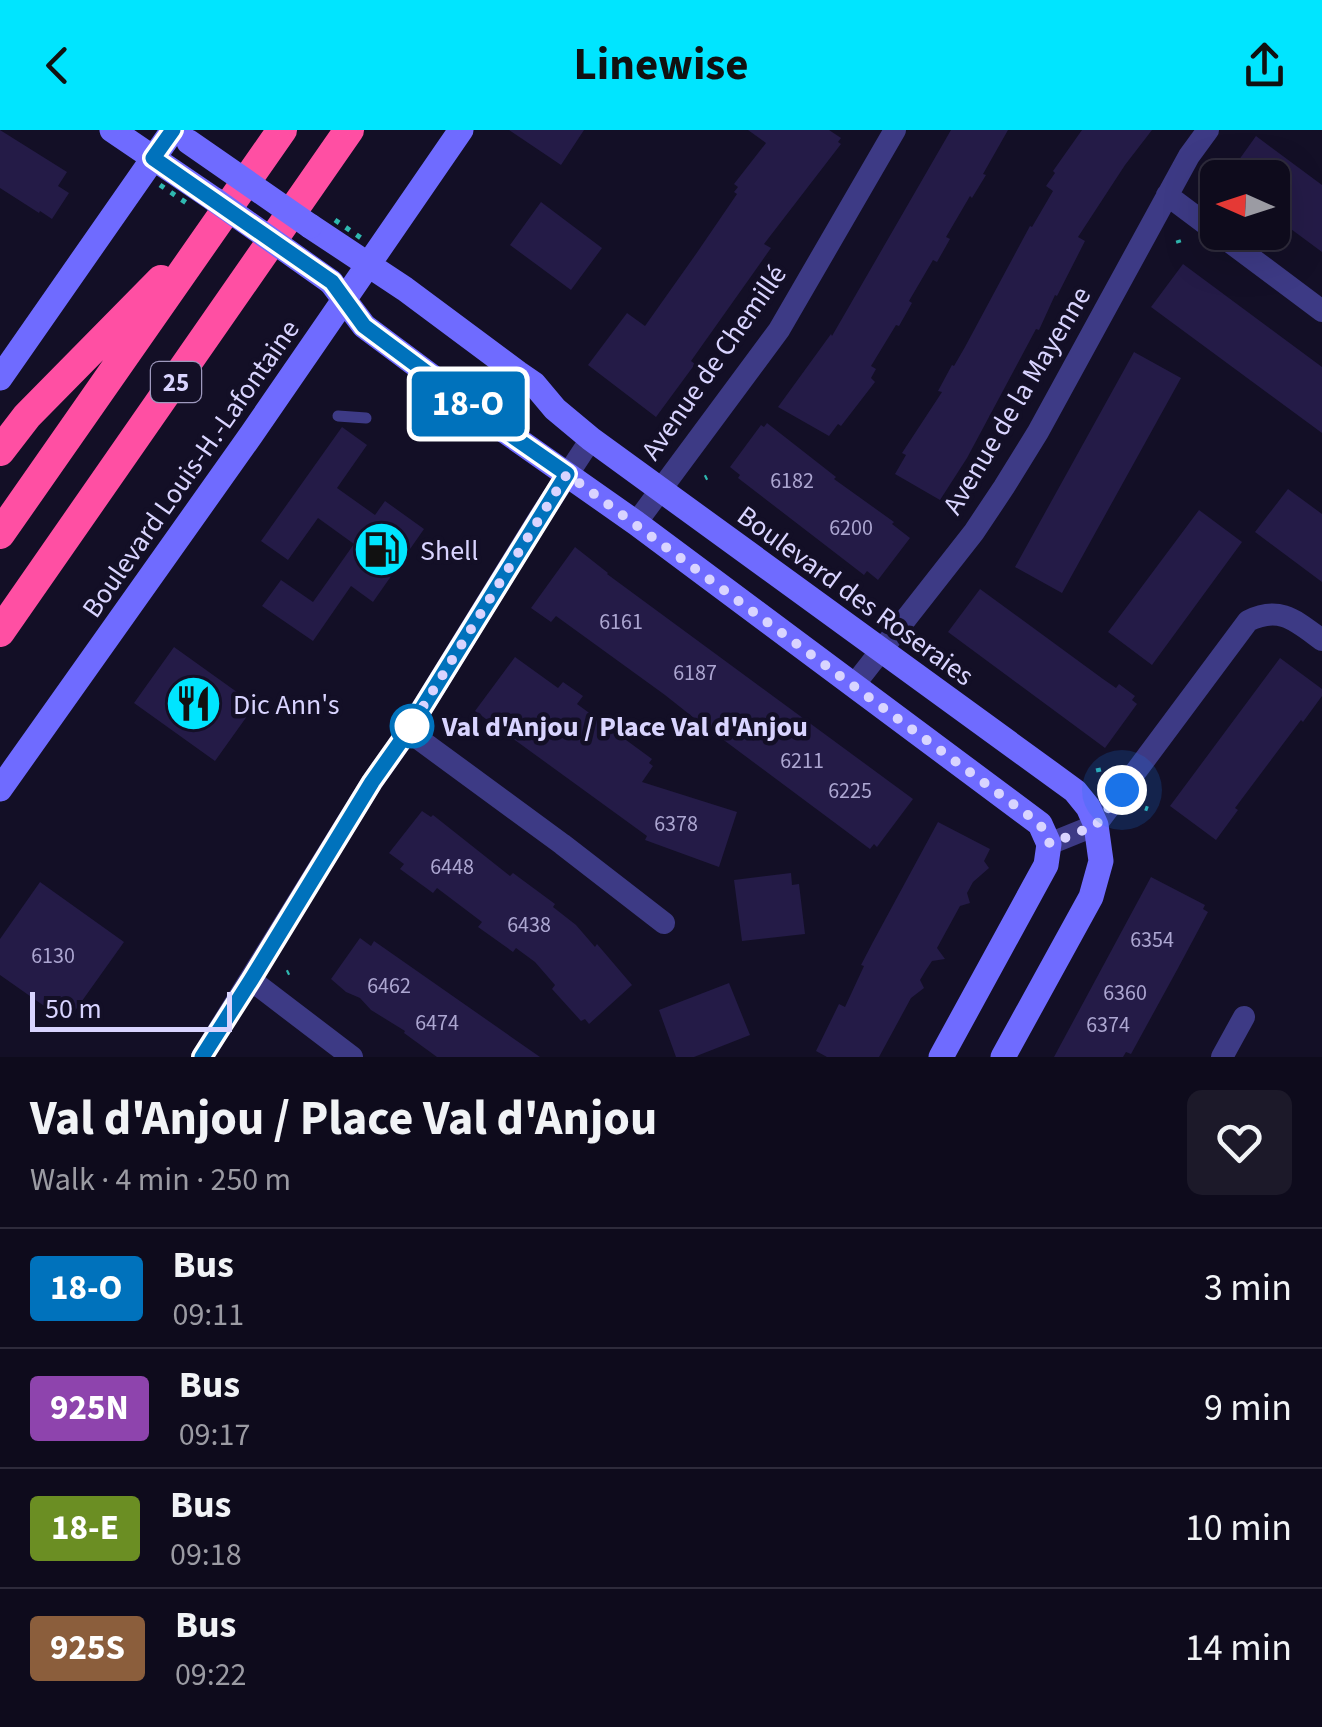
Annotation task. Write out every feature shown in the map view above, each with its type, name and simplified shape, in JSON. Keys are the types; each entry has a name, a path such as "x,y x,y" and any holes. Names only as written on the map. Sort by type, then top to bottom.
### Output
{"highway":[{"name":"25","path":"0,534 282,130"},
{"name":"25","path":"0,632 349,130"},
{"path":"0,451 27,416 223,217"}],"street":[{"path":"112,130 338,291 364,326 1040,824 1050,844 1046,865 941,1057"},
{"name":"Boulevard Louis-H.-Lafontaine","path":"0,789 360,259 461,130"},
{"name":"Avenue de Chemillé","path":"636,523 779,330 896,130"},
{"name":"Avenue de la Mayenne","path":"854,685 974,532 1004,487 1189,156 1208,130"},
{"path":"0,378 162,163 176,133"},
{"name":"Boulevard des Roseraies","path":"176,133 406,289 534,384 555,409 660,490 1076,791 1096,825"},
{"path":"1167,196 1322,311"},
{"path":"202,1057 591,438"},
{"path":"1050,844 1096,825 1248,622 1262,614 1291,618 1322,640"},
{"path":"408,731 664,923"},
{"path":"1004,1057 1092,897 1101,861 1096,825"},
{"path":"251,980 352,1057"},
{"path":"1222,1057 1244,1017"}],"lane":[{"path":"338,416 366,418"}],"building":[{"path":"0,130 67,172 58,186 69,193 52,219 0,188"},
{"path":"509,130 584,130 561,165"},
{"path":"748,130 829,130 841,138 841,144 764,244 771,248 656,417 588,365 627,313 645,326 737,194 734,184 766,143"},
{"path":"951,130 1008,130 983,174 986,175 946,237 950,239 937,262 933,260 899,326 896,325 871,366 876,369 871,378 875,382 829,436 778,407 832,336"},
{"path":"1082,130 1152,130 1078,237 1085,241 1057,296 940,500 895,474 906,455 902,453 942,392 938,391 952,365 1053,191 1046,186 1053,171"},
{"path":"1256,136 1288,160 1239,160"},
{"path":"1290,161 1322,185 1322,252 1290,228"},
{"path":"541,202 602,248 571,290 510,245"},
{"path":"1183,264 1322,367 1322,433 1151,307"},
{"path":"1134,352 1181,378 1062,593 1015,567"},
{"path":"767,423 910,538 878,580 867,571 864,575 738,478 740,475 730,467 761,425"},
{"path":"342,427 367,445 337,488 375,515 385,501 424,529 373,602 351,586 313,641 262,606 281,580 313,602 354,544 318,518 288,560 261,541"},
{"path":"1288,489 1322,514 1322,582 1255,532"},
{"path":"1199,510 1242,542 1152,665 1108,632"},
{"path":"575,547 913,799 877,847 874,844 870,849 717,735 715,738 665,695 556,616 551,622 531,608"},
{"path":"980,589 1116,688 1119,684 1135,696 1132,700 1137,704 1105,748 948,632"},
{"name":"Dic Ann's","path":"174,647 255,705 215,761 134,703"},
{"path":"515,657 558,688 563,682 583,696 577,704 652,759 649,763 653,766 642,782 737,812 719,867 645,840 647,836 475,711"},
{"path":"1280,658 1322,689 1322,696 1235,808 1238,810 1216,840 1170,806"},
{"path":"422,811 433,815 510,876 513,873 555,904 553,907 595,947 597,944 632,985 589,1024 585,1019 581,1021 552,989 555,985 535,962 478,927 482,922 437,888 433,893 400,869 404,864 389,853"},
{"path":"938,822 990,849 984,861 989,868 973,882 967,893 970,903 960,906 937,948 945,959 932,961 920,980 924,988 911,998 879,1057 827,1057 816,1051 839,1004 845,1007 864,966 861,965"},
{"path":"791,873 792,885 799,884 805,934 742,941 734,880"},
{"path":"1151,877 1205,905 1203,909 1208,912 1177,970 1131,1054 1054,1057"},
{"path":"40,882 124,942 67,1022 0,975 0,939"},
{"path":"360,938 371,946 374,941 540,1057 437,1057 331,979"},
{"path":"729,983 750,1035 694,1057 676,1057 659,1010"}],"bus line":[{"name":"18-O","path":"173,130 153,158 332,282 364,326 567,474 202,1057"}],"place":[{"name":"Shell","path":"381,550"},
{"name":"Dic Ann's","path":"194,704"},
{"name":"Val d'Anjou / Place Val d'Anjou","path":"412,726"}],"route":[{"path":"412,726 408,731 567,474 1040,824 1050,844 1096,825 1122,790"}]}
